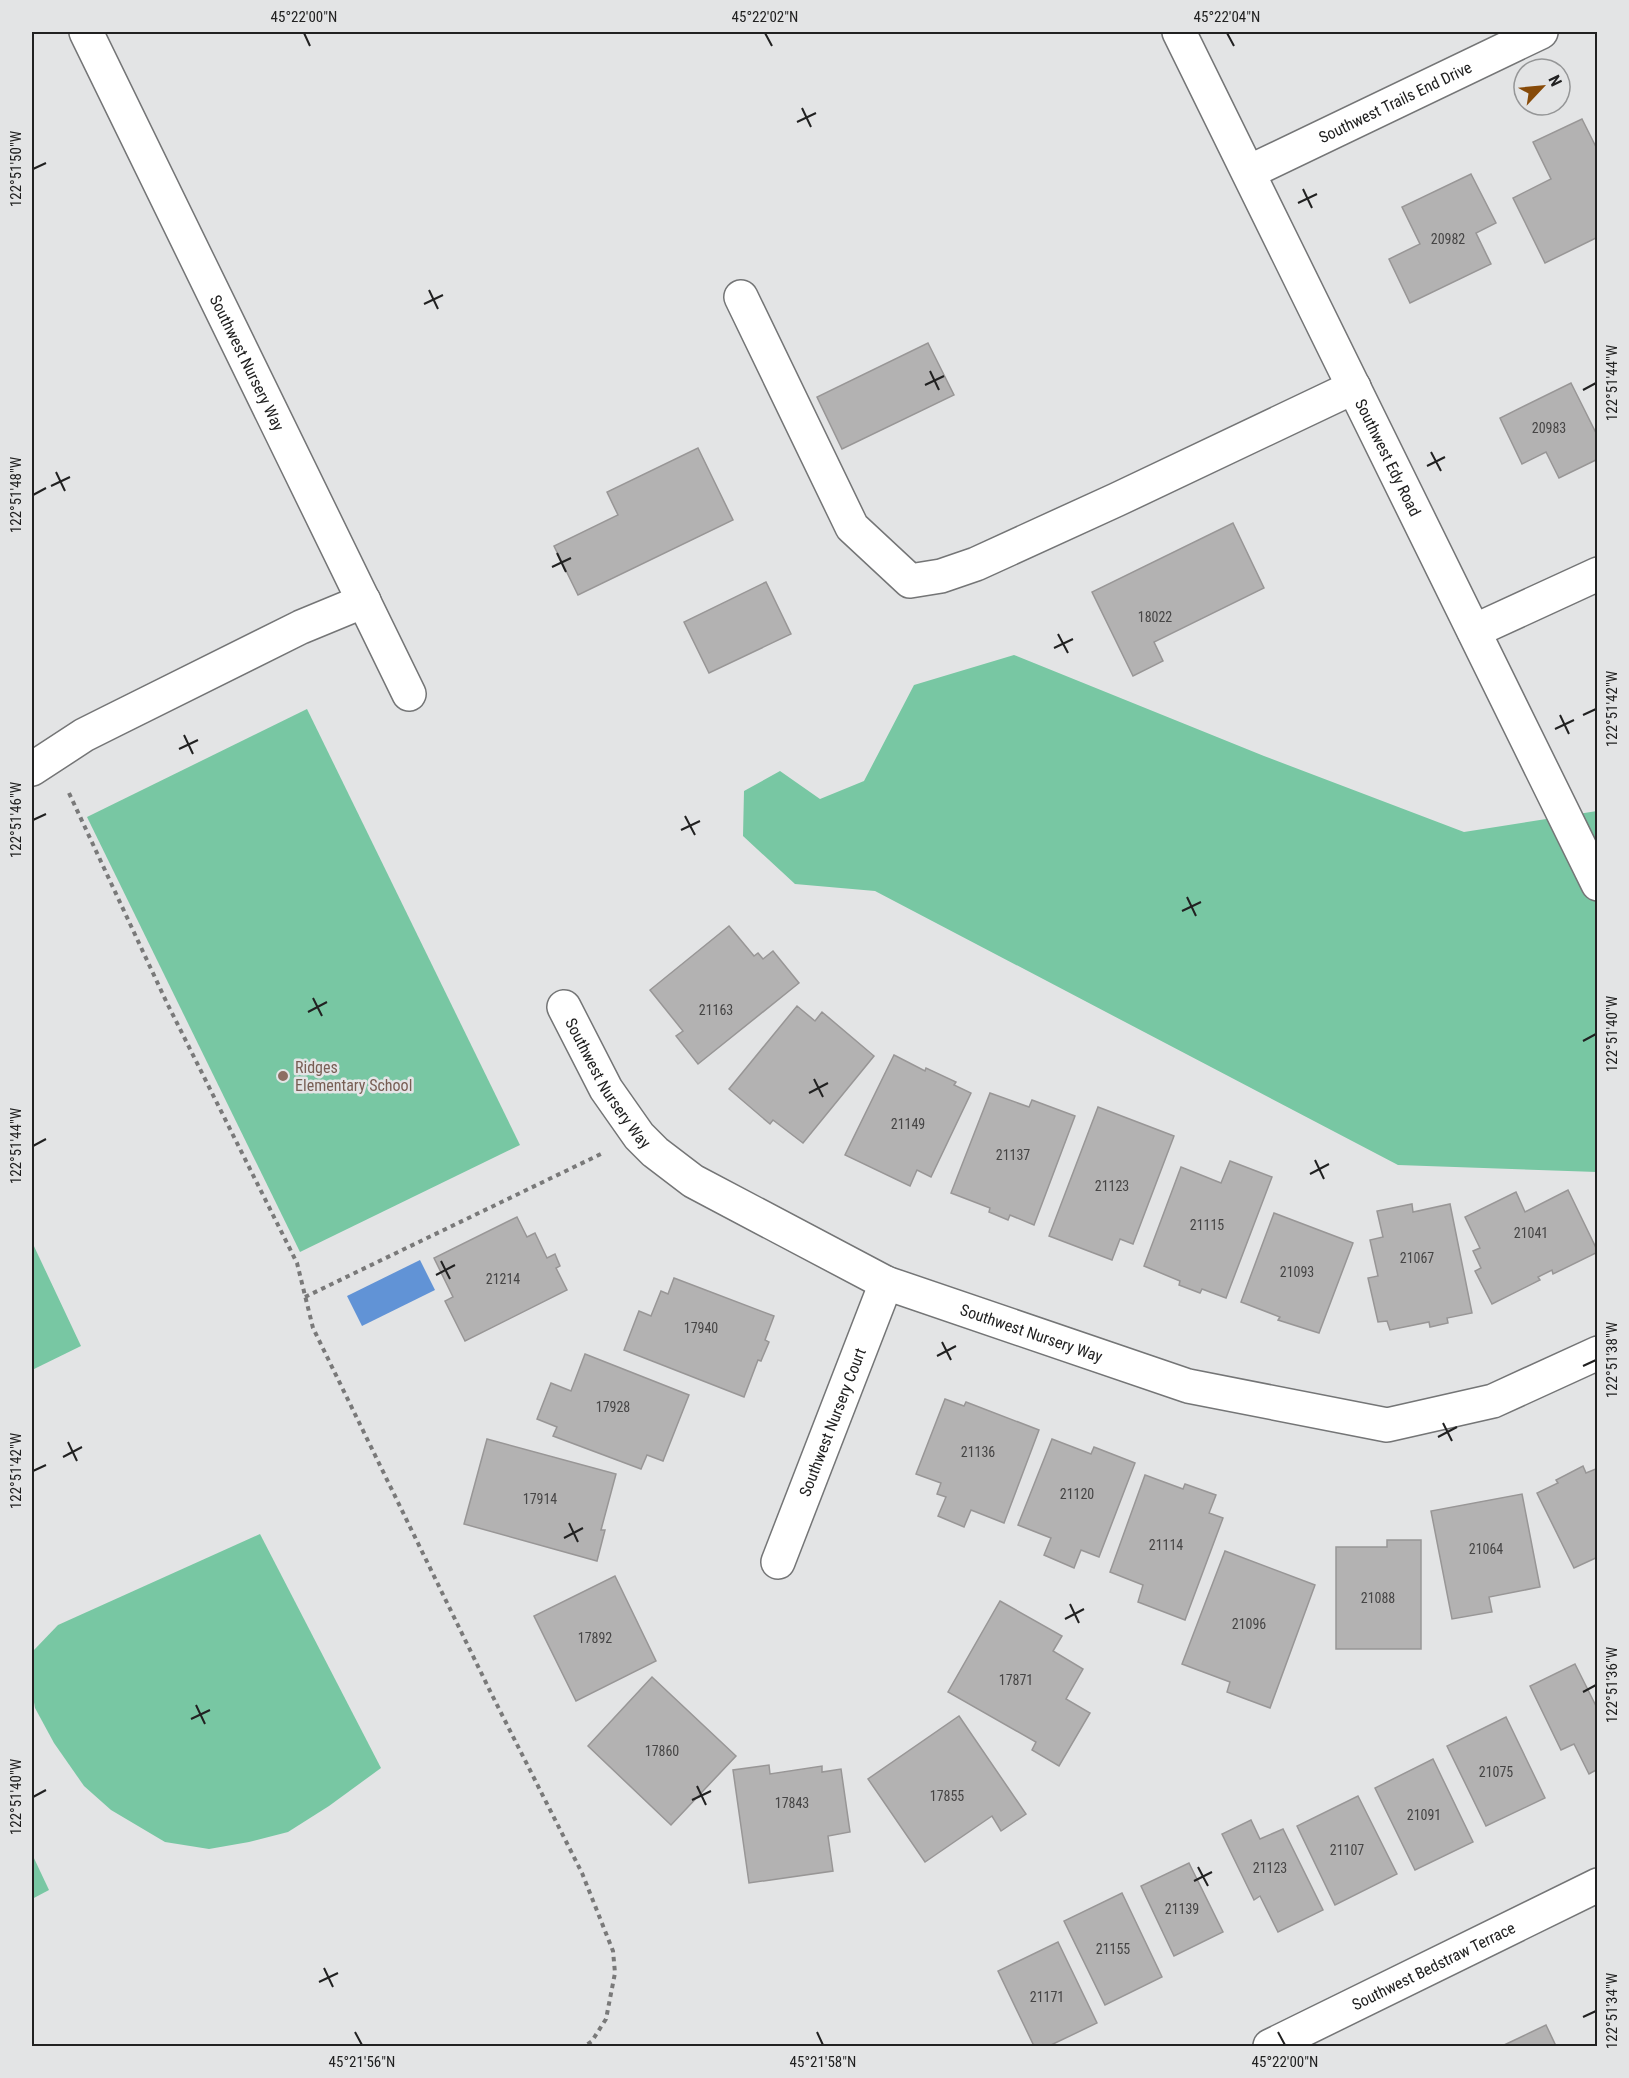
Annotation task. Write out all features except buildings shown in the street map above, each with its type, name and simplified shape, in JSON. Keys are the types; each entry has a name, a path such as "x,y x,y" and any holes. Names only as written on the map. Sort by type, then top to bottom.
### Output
{"street":[{"name":"Southwest Nursery Way","path":"86,32 409,694"},
{"name":"Southwest Edy Road","path":"1179,32 1598,884"},
{"name":"Southwest Trails End Drive","path":"1249,172 1541,32"},
{"path":"741,297 852,527 910,581 941,576 976,564 1354,387"},
{"path":"1474,631 1598,574"},
{"path":"32,769 84,735 301,627 364,601"},
{"name":"Southwest Nursery Way","path":"564,1007 606,1089 639,1136 655,1152 693,1181 886,1283 1188,1386 1387,1425 1493,1401 1598,1353"},
{"name":"Southwest Nursery Court","path":"778,1562 886,1283"},
{"name":"Southwest Bedstraw Terrace","path":"1270,2046 1598,1885"}],"path":[{"path":"65,783 166,1001 297,1263 313,1328 492,1695 582,1873 614,1951 615,1973 606,2019 592,2041 585,2046"},
{"path":"306,1297 639,1136"}],"green space":[{"path":"1014,655 1264,756 1464,832 1597,811 1597,1172 1398,1165 875,891 795,884 743,836 744,791 780,771 820,799 864,781 914,685"},
{"path":"307,709 520,1145 300,1252 87,817"},
{"path":"32,1242 81,1346 32,1370"},
{"path":"260,1534 381,1768 329,1806 288,1832 209,1849 165,1842 111,1810 84,1786 54,1743 35,1708 32,1691 34,1650 58,1625"},
{"path":"32,1854 49,1890 32,1899"}],"water":[{"path":"420,1260 435,1290 362,1326 347,1296"}],"place":[{"name":"Ridges Elementary School","path":"283,1076"}]}
